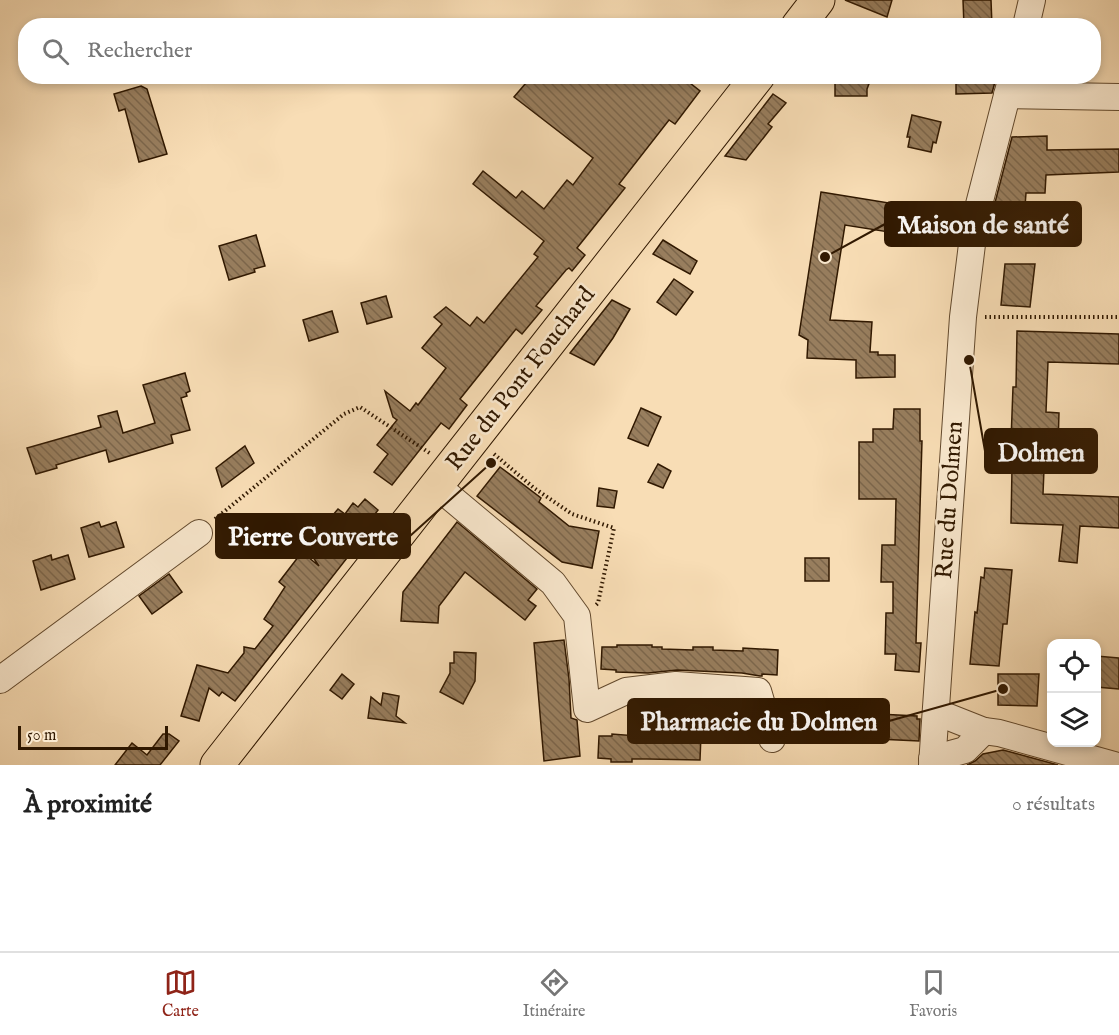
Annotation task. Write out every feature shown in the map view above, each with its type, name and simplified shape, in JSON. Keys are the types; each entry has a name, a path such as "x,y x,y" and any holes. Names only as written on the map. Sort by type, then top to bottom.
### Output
{"main road":[{"path":"804,18 818,0"},
{"name":"Rue du Pont Fouchard","path":"217,765 752,84"}],"street":[{"path":"1028,18 1032,0"},
{"name":"Rue du Dolmen","path":"932,762 963,317 975,220 1009,86 1119,97"},
{"path":"444,477 553,583 578,616 587,709 626,691 676,685 758,691 771,739"},
{"path":"0,680 199,532"},
{"path":"936,712 984,731 999,733 1114,765"},
{"path":"932,762 965,750 984,731"}],"path":[{"path":"963,317 1119,317"},
{"path":"199,532 344,414 360,407 444,477"},
{"path":"474,437 534,488 573,514 614,528 598,603 578,616"}],"building":[{"path":"845,0 892,0 887,17"},
{"path":"963,0 991,0 992,18 964,18"},
{"path":"525,84 691,84 700,91 675,124 669,120 619,184 625,188 577,248 585,255 572,271 569,268 566,270 536,306 542,310 522,334 516,329 460,399 467,405 449,429 441,423 392,485 374,472 388,454 377,445 397,420 393,417 385,391 410,411 416,403 418,405 446,368 422,348 442,324 434,317 446,307 470,326 477,317 484,323 538,257 534,254 544,241 473,184 483,171 516,198 522,191 544,209 567,180 573,185 593,158 514,97"},
{"path":"835,84 869,84 867,96 835,96"},
{"path":"956,84 994,84 992,93 956,94"},
{"path":"141,86 147,89 167,154 139,162 125,109 119,111 114,94"},
{"path":"773,94 786,103 768,124 772,127 746,160 725,156"},
{"path":"912,115 941,122 936,143 933,142 931,152 908,147 910,137 907,137"},
{"path":"1047,136 1047,150 1119,149 1119,172 1046,175 1045,193 1026,193 1024,220 991,218 1012,137"},
{"path":"821,192 951,213 946,241 845,225 830,320 872,322 870,352 878,352 878,355 895,355 895,377 856,378 856,360 807,358 808,340 799,335"},
{"path":"256,235 265,266 254,269 255,272 229,280 219,246"},
{"path":"663,240 697,261 690,274 653,254"},
{"path":"1005,264 1035,264 1030,307 1001,305"},
{"path":"674,279 693,292 676,315 657,302"},
{"path":"386,296 392,317 367,324 361,303"},
{"path":"612,300 630,309 594,365 570,353"},
{"path":"332,311 338,332 309,341 303,320"},
{"path":"1017,331 1119,334 1119,364 1048,362 1046,412 1059,413 1058,446 1045,445 1043,494 1119,497 1119,528 1080,526 1077,563 1059,561 1063,525 1011,523 1012,468 1010,468 1013,387 1016,387"},
{"path":"185,373 190,391 186,393 187,396 181,398 190,430 171,435 173,443 109,462 106,450 56,465 57,468 36,474 27,448 101,427 98,416 117,411 123,433 155,423 143,385"},
{"path":"641,408 661,417 648,446 628,438"},
{"path":"894,409 920,409 920,441 922,441 916,643 921,643 919,672 895,670 896,654 885,654 886,613 893,613 893,582 881,582 882,545 895,545 896,499 859,499 859,442 873,442 873,429 893,429"},
{"path":"245,446 254,463 222,487 216,468"},
{"path":"658,464 671,471 663,488 648,482"},
{"path":"500,467 541,498 539,502 569,526 599,531 592,568 562,562 477,496"},
{"path":"599,488 617,491 614,508 597,506"},
{"path":"365,499 378,510 372,518 376,521 235,701 222,692 219,696 209,688 199,721 181,716 197,665 228,673 244,653 244,647 255,649 273,626 264,619 285,587 279,582 302,552 319,566 306,547 338,509 345,514 353,503 358,507"},
{"path":"99,522 101,527 116,522 124,547 89,557 81,528"},
{"path":"457,522 537,589 528,600 536,606 525,620 465,572 439,606 438,623 401,621 403,592"},
{"path":"51,555 52,560 68,555 75,579 41,590 33,561"},
{"path":"805,558 829,558 829,581 805,581"},
{"path":"985,568 1012,570 1007,624 1003,624 999,666 970,664 975,612 977,613 981,577 984,578"},
{"path":"169,574 182,592 152,614 139,596"},
{"path":"564,640 571,718 577,720 580,756 544,761 534,643"},
{"path":"617,645 652,645 652,647 662,647 662,649 693,650 693,647 713,647 713,650 743,651 743,648 778,650 777,675 762,674 760,676 677,670 648,673 616,672 616,670 601,669 602,647 617,647"},
{"path":"454,652 476,653 475,681 463,704 440,692 450,673 450,663 454,663"},
{"path":"1101,656 1119,658 1119,689 1101,687"},
{"path":"342,674 354,684 342,699 330,690"},
{"path":"998,674 1039,674 1037,706 998,705"},
{"path":"383,693 399,696 396,716 405,723 368,718 371,697 381,705"},
{"path":"664,708 702,709 700,760 632,759 632,762 611,762 611,759 598,758 599,736 612,736 612,734 663,738"},
{"path":"878,714 917,716 917,719 920,719 919,741 877,739"},
{"path":"163,734 169,734 179,741 160,765 115,765 132,743 147,755"},
{"path":"1003,750 1058,765 967,765 983,754"}],"place":[{"name":"Maison de santé","path":"825,257"},
{"name":"Dolmen","path":"969,360"},
{"name":"Pierre Couverte","path":"491,463"},
{"name":"Pharmacie du Dolmen","path":"1003,689"}]}
